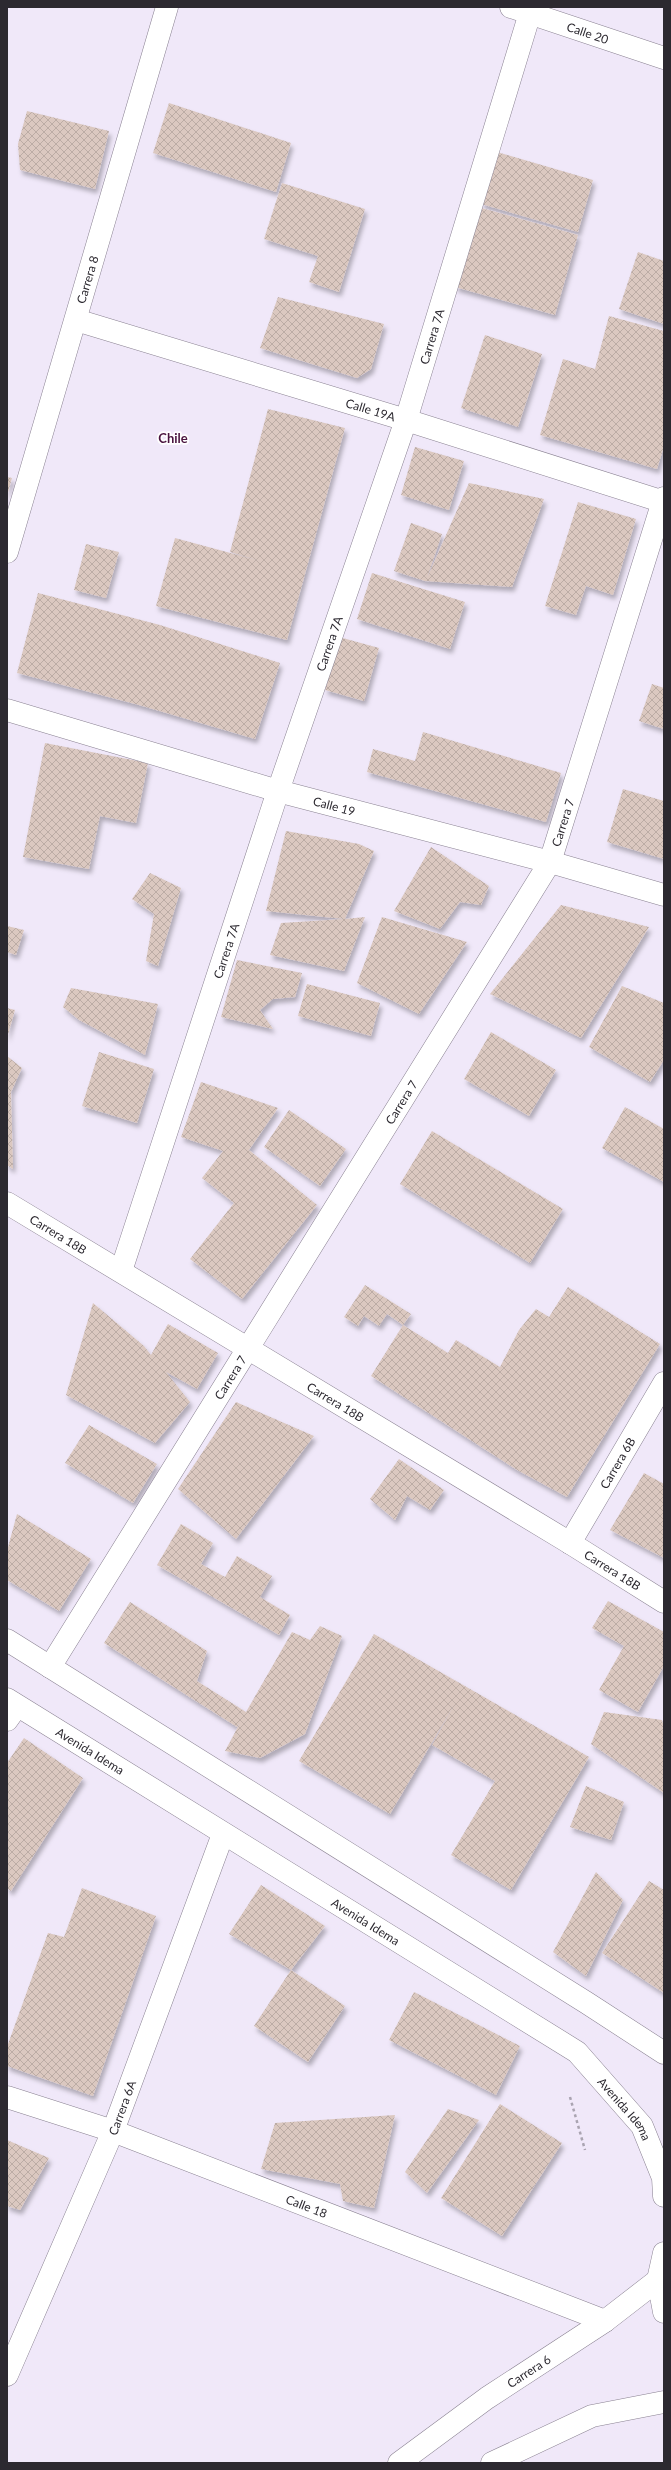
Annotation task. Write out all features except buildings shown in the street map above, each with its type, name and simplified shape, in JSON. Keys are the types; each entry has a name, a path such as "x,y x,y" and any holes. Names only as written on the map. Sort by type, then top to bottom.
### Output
{"street":[{"name":"Carrera 8","path":"7,552 76,320 166,7"},
{"name":"Calle 20","path":"520,10 664,58"},
{"name":"Carrera 7A","path":"121,1272 278,790 406,420 520,10"},
{"name":"Calle 19A","path":"76,320 664,500"},
{"name":"Carrera 7","path":"50,1667 249,1349 550,862 664,500"},
{"name":"Calle 19","path":"7,710 278,790 550,862 664,895"},
{"name":"Carrera 18B","path":"7,1202 570,1543 664,1602"},
{"name":"Carrera 6B","path":"570,1543 664,1383"},
{"path":"7,1640 587,2003 664,2053"},
{"name":"Avenida Idema","path":"10,1708 222,1834 578,2052 642,2126 663,2178 664,2196"},
{"name":"Carrera 6A","path":"7,2375 113,2131 222,1834"},
{"name":"Calle 18","path":"7,2097 113,2131 605,2320"},
{"path":"664,2253 658,2280 664,2312"},
{"name":"Carrera 6","path":"399,2463 487,2398 605,2320 658,2280"},
{"path":"492,2463 592,2416 664,2402"}],"district":[{"name":"Chile","path":"173,438"}]}
